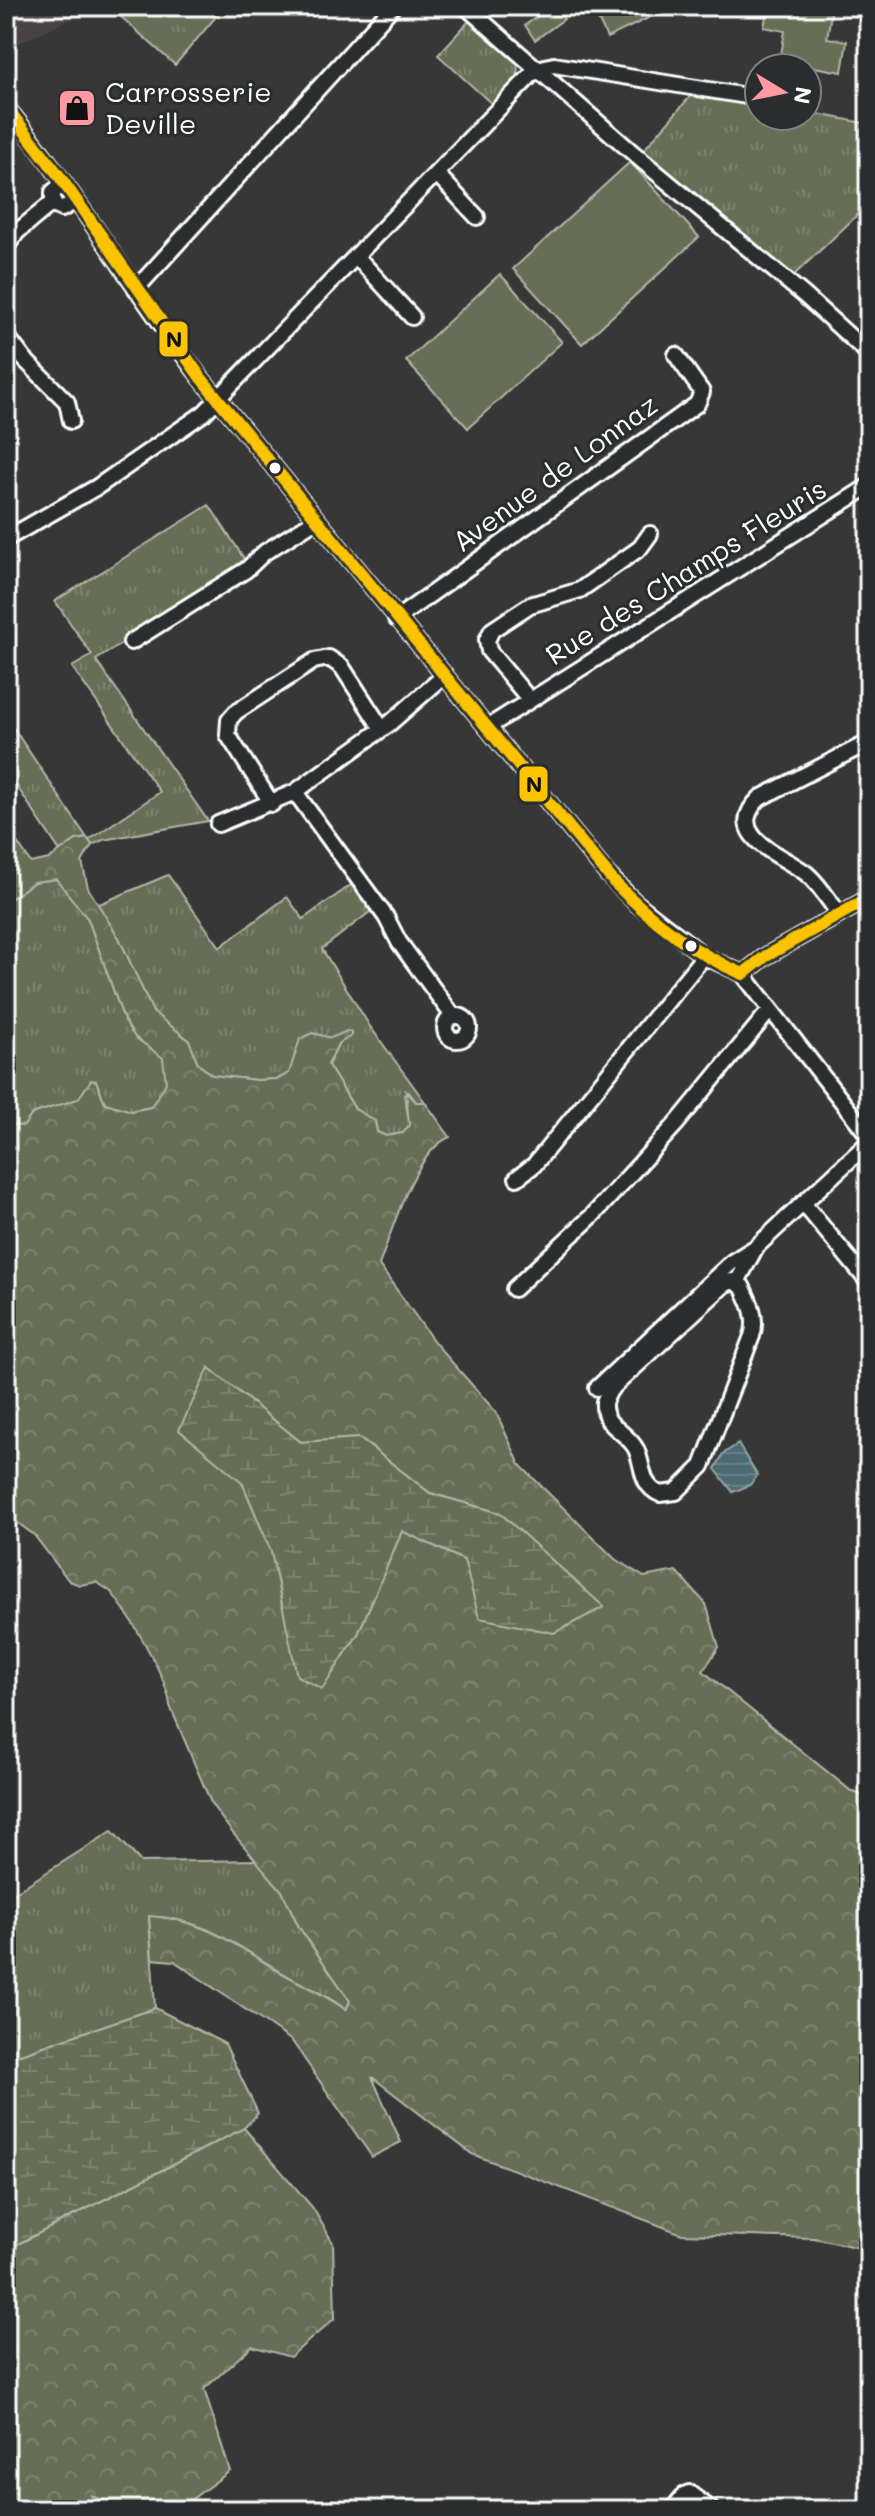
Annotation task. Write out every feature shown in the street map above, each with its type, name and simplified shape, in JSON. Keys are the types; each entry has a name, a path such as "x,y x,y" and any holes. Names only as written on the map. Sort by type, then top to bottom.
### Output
{"street":[{"path":"136,289 393,6"},
{"path":"465,6 869,354"},
{"path":"6,539 117,475 194,421 537,69 554,65 743,95"},
{"path":"6,107 218,399 618,886 704,956 743,974 869,1136"},
{"path":"436,173 477,217"},
{"path":"6,247 17,232 52,203 53,192 64,183"},
{"path":"52,203 62,209 76,201"},
{"path":"6,220 17,232"},
{"path":"356,256 412,317"},
{"path":"6,335 24,359 67,402 71,421"},
{"name":"Avenue de Lonnaz","path":"396,619 697,404 702,392 676,355"},
{"name":"Rue des Champs Fleuris","path":"488,727 869,486"},
{"path":"131,642 246,570 265,552 316,520"},
{"name":"Rue des Champs Fleuris","path":"530,700 489,651 487,640 492,630 512,614 536,602 580,590 640,548 650,534"},
{"path":"272,804 228,735 229,720 236,712 314,661 329,658 342,667 382,729"},
{"path":"218,824 295,792 382,729 445,675"},
{"path":"839,914 810,877 759,844 751,833 750,814 760,798 869,742"},
{"path":"295,792 453,1016"},
{"path":"743,974 766,956 869,898"},
{"path":"517,1178 534,1165 704,956"},
{"path":"514,1289 593,1215 677,1123 770,1010"},
{"path":"597,1388 732,1262 756,1247 869,1142"},
{"path":"803,1203 869,1283"},
{"path":"737,1282 744,1289 754,1316 752,1336 702,1466 676,1492 660,1494 647,1484 632,1444 607,1421 604,1402 610,1390 724,1285 737,1282 756,1247"},
{"path":"672,2510 689,2493 712,2510"}],"shaded area":[{"path":"6,6 99,6 6,49"}],"green space":[{"path":"109,6 225,6 175,65"},
{"path":"553,6 564,19 535,40 525,25"},
{"path":"592,6 673,6 607,38"},
{"path":"768,6 867,6 866,13 832,8 827,38 847,41 842,72 823,69 823,52 782,52 785,31 764,27"},
{"path":"470,20 518,64 517,79 493,105 438,55"},
{"path":"694,92 743,101 743,132 823,132 823,115 869,124 869,204 791,278 641,153"},
{"path":"630,162 699,237 582,344 513,269"},
{"path":"500,274 562,342 468,428 406,361"},
{"path":"209,505 246,565 96,660 208,821 103,840 92,845 89,840 160,792 72,667 92,655 55,601"},
{"path":"6,717 87,838 76,840 60,851 6,770"},
{"path":"6,826 31,863 49,859 76,840 87,838 92,845 82,862 88,888 119,938 153,1012 189,1040 198,1064 212,1075 278,1079 289,1073 300,1039 312,1033 331,1038 351,1032 351,1036 338,1044 328,1065 355,1109 375,1121 377,1132 386,1136 403,1133 409,1125 406,1091 416,1102 425,1102 450,1137 437,1145 416,1174 379,1265 435,1343 496,1412 520,1465 615,1559 644,1577 676,1571 706,1604 719,1647 703,1671 851,1791 869,1798 869,2250 814,2238 682,2234 472,2154 372,2077 401,2142 372,2157 292,2041 174,1961 152,1959 149,1916 168,1918 218,1935 346,2010 350,2001 299,1927 282,1891 212,1805 170,1706 156,1664 120,1603 96,1582 80,1585 69,1581 34,1535 6,1514 6,1125 24,1126 32,1114 78,1099 91,1080 96,1081 105,1103 131,1111 151,1107 166,1083 163,1058 135,1037 124,1020 88,919 56,879 34,882 6,902","holes":["209,1368 301,1442 359,1438 430,1493 500,1513 464,1560 402,1531 358,1634 323,1688 282,1605 271,1551 242,1482"]},
{"path":"168,875 220,947 287,897 303,919 355,882 375,908 322,949 369,1025 425,1102 416,1102 409,1092 404,1095 410,1125 403,1133 386,1136 377,1132 375,1121 355,1109 328,1065 338,1044 351,1035 331,1038 312,1033 289,1073 278,1079 212,1075 198,1064 189,1040 153,1013 119,938 97,905"},
{"path":"56,879 88,919 124,1020 135,1037 164,1058 166,1084 151,1107 131,1111 105,1103 96,1081 78,1099 32,1114 24,1126 6,1125 6,902 34,882"},
{"path":"209,1368 301,1442 359,1438 430,1493 500,1513 604,1607 554,1633 479,1618 464,1560 402,1531 358,1634 322,1689 297,1676 271,1551 242,1482 179,1430"},
{"path":"112,1831 141,1862 258,1860 282,1891 299,1927 350,2001 346,2010 202,1927 168,1918 149,1917 155,2008 6,2059 6,1898"},
{"path":"155,2008 225,2044 258,2113 244,2128 6,2250 6,2059"},
{"path":"244,2128 313,2208 333,2243 335,2318 290,2357 252,2346 204,2389 230,2471 177,2510 123,2510 91,2495 98,2510 10,2510 6,2493 6,2250"}],"water":[{"path":"738,1444 757,1475 750,1485 733,1492 715,1469 723,1454"}],"transit line":[{"name":"N","path":"6,107 57,173 201,378 613,881 674,934 707,956 743,974"},
{"name":"N","path":"743,974 766,956 869,898"}],"place":[{"name":"Carrosserie Deville","path":"77,108"}]}
